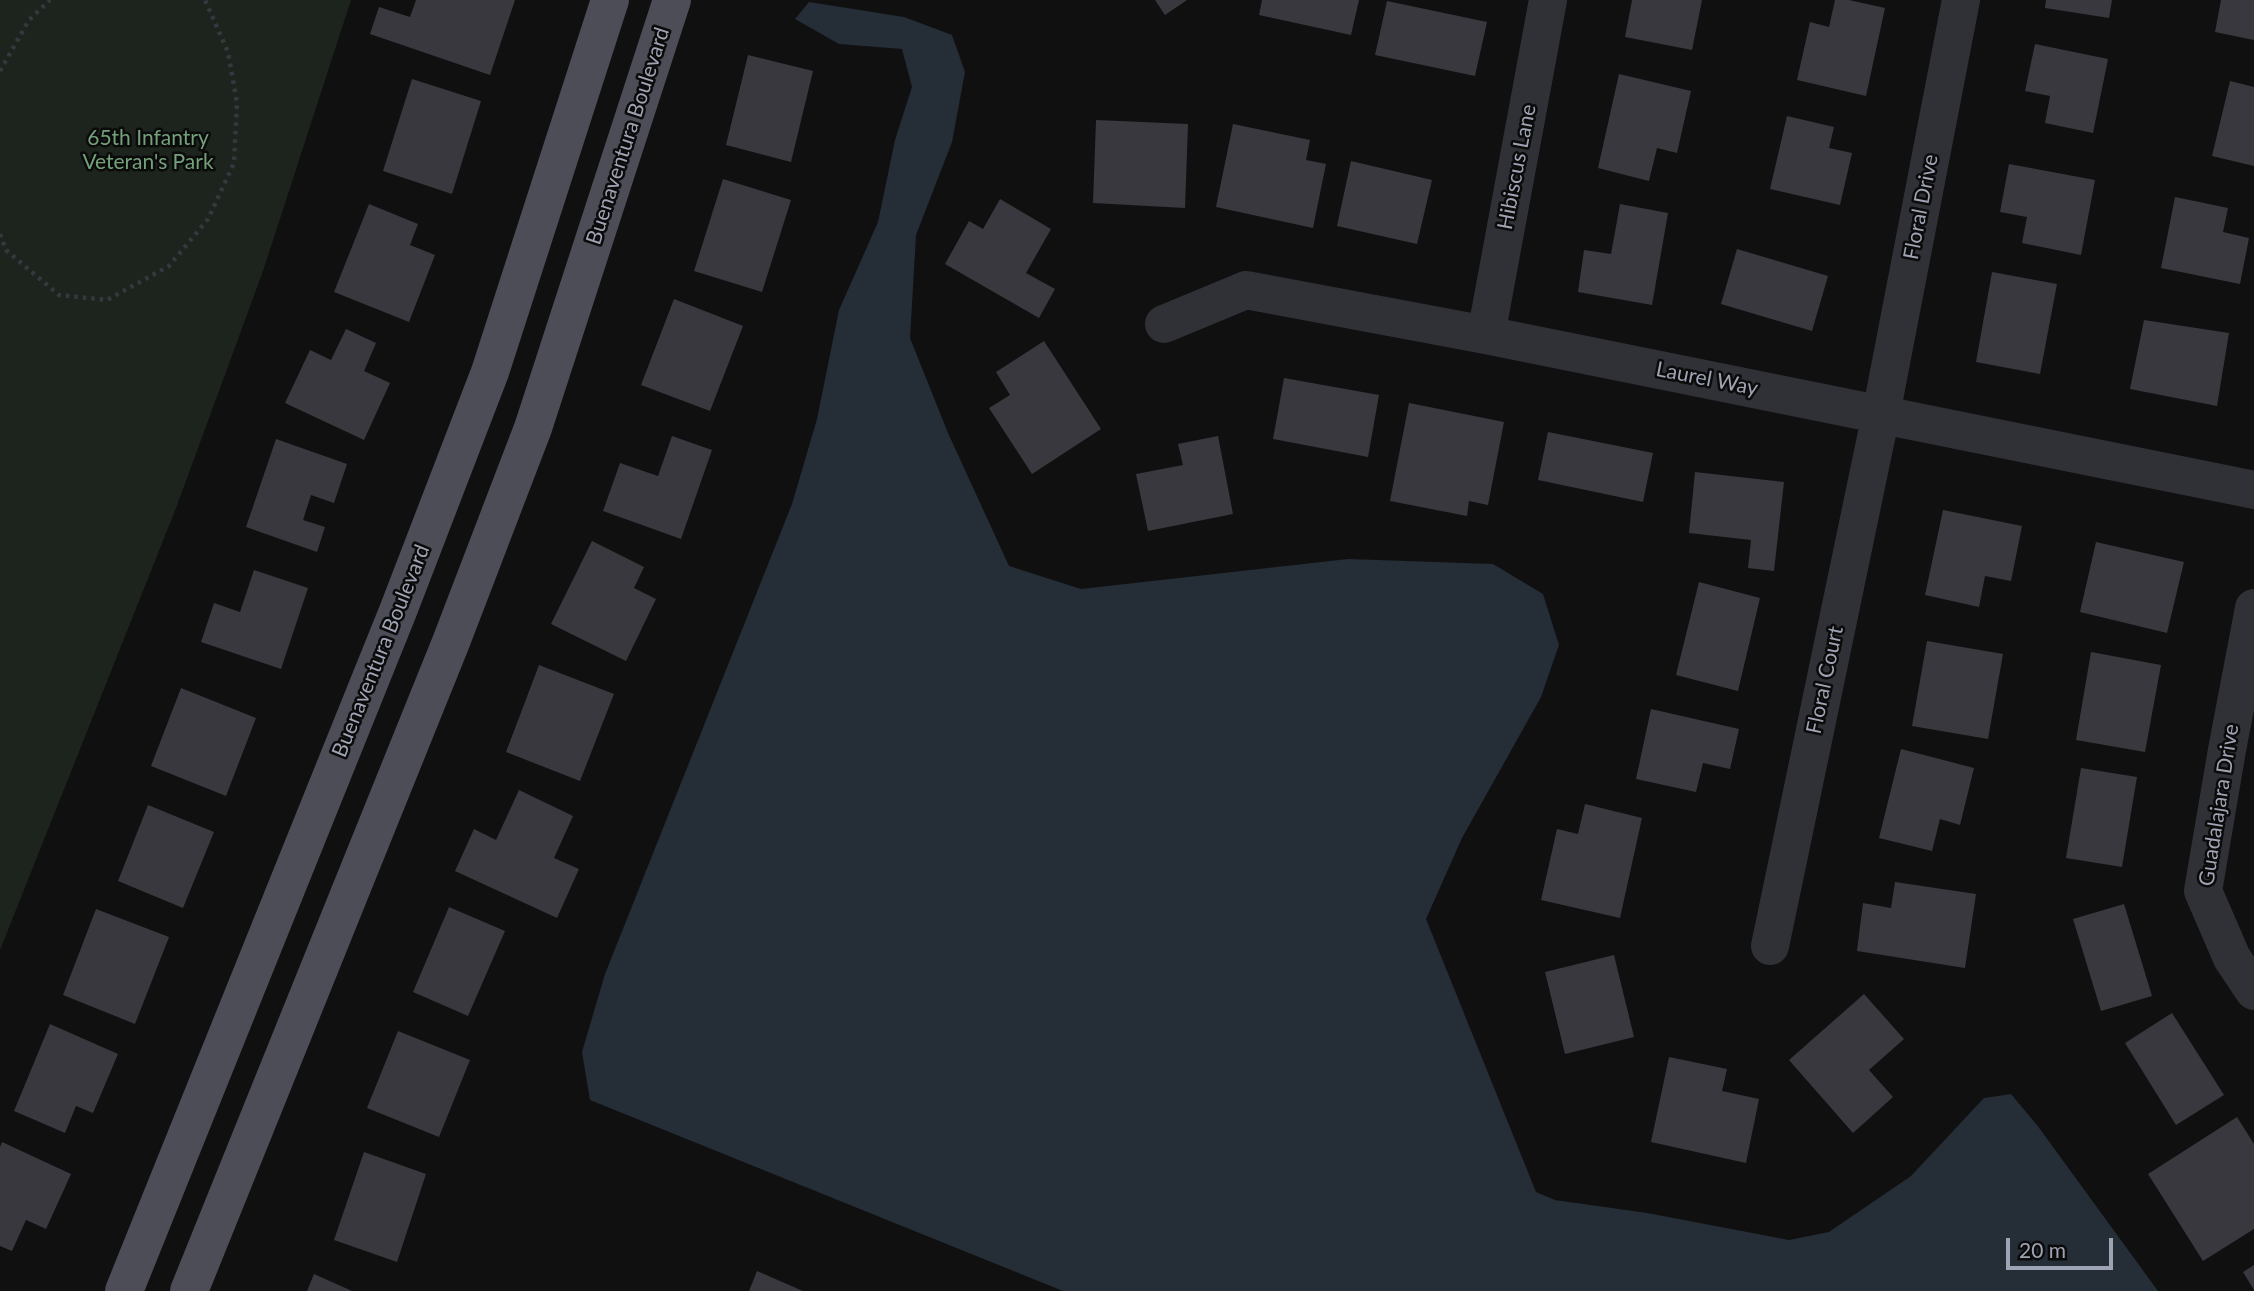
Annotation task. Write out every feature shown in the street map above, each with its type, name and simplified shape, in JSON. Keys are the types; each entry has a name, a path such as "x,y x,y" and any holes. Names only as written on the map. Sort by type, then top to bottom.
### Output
{"main road":[{"name":"Buenaventura Boulevard","path":"124,1291 393,623 490,372 610,0"},
{"name":"Buenaventura Boulevard","path":"189,1291 451,642 533,428 672,0"}],"street":[{"name":"Hibiscus Lane","path":"1486,335 1548,0"},
{"name":"Floral Drive","path":"1881,414 1961,0"},
{"name":"Laurel Way","path":"1164,324 1247,290 1486,335 2254,490"},
{"name":"Floral Court","path":"1770,946 1881,414"},
{"name":"Guadalajara Drive","path":"2254,608 2203,891 2232,958 2254,991"}],"path":[{"path":"0,71 29,20 50,0"},
{"path":"0,234 6,250 59,295 107,300 170,266 208,219 234,163 237,103 228,52 205,0"}],"green space":[{"name":"65th Infantry Veteran's Park","path":"0,0 351,0 263,271 176,508 0,950"}],"shaded area":[{"path":"809,2 904,17 952,35 965,72 952,142 916,235 910,338 948,433 1009,566 1081,589 1348,559 1493,564 1543,594 1559,645 1541,697 1462,838 1426,919 1536,1192 1555,1200 1647,1213 1789,1240 1829,1232 1911,1176 1984,1098 2011,1094 2037,1125 2158,1291 1063,1291 590,1100 582,1052 605,974 792,504 817,419 839,310 878,222 895,140 912,87 902,49 839,44 795,19"}],"building":[{"path":"416,0 515,0 490,75 370,34 379,7 410,17"},
{"path":"1155,0 1187,0 1165,15"},
{"path":"1262,0 1359,0 1351,35 1259,15"},
{"path":"1632,0 1702,0 1692,50 1625,37"},
{"path":"1835,0 1849,0 1885,8 1866,96 1797,80 1810,22 1829,27"},
{"path":"2046,0 2112,0 2109,18 2045,8"},
{"path":"2221,0 2254,0 2254,40 2215,32"},
{"path":"1387,1 1487,22 1475,76 1375,55"},
{"path":"2035,44 2108,59 2093,133 2045,123 2050,96 2025,91"},
{"path":"748,55 813,71 791,162 726,145"},
{"path":"1619,74 1691,91 1677,153 1657,148 1649,181 1598,168"},
{"path":"412,79 481,101 452,194 383,171"},
{"path":"2230,81 2254,87 2254,166 2212,156"},
{"path":"1787,116 1834,127 1829,148 1852,153 1840,205 1770,189"},
{"path":"1096,120 1188,124 1185,208 1093,203"},
{"path":"1233,124 1310,140 1306,160 1326,164 1313,228 1216,207"},
{"path":"1351,161 1432,180 1417,244 1337,226"},
{"path":"2009,164 2095,180 2081,255 2022,243 2027,217 2000,212"},
{"path":"723,179 791,200 762,292 694,271"},
{"path":"2175,197 2228,208 2223,232 2249,238 2240,284 2161,268"},
{"path":"1000,199 1051,229 1026,273 1055,289 1039,318 945,264 969,221 983,229"},
{"path":"369,204 418,224 410,245 435,255 409,322 334,292"},
{"path":"1620,204 1668,213 1652,305 1578,292 1584,250 1611,254"},
{"path":"1737,249 1828,276 1812,331 1721,304"},
{"path":"1992,272 2057,284 2040,374 1976,362"},
{"path":"674,299 743,326 710,411 641,385"},
{"path":"2144,320 2229,333 2217,406 2130,389"},
{"path":"346,329 376,343 364,371 390,383 364,440 285,403 310,350 331,360"},
{"path":"1044,341 1101,429 1032,474 989,408 1010,395 996,372"},
{"path":"1284,378 1379,395 1368,457 1273,439"},
{"path":"1409,403 1504,422 1488,505 1469,501 1467,516 1390,501"},
{"path":"1548,432 1653,453 1643,502 1538,480"},
{"path":"672,436 712,450 681,539 603,511 620,463 658,476"},
{"path":"1218,436 1233,514 1148,531 1136,474 1183,465 1178,444"},
{"path":"276,439 347,464 334,503 311,495 303,520 325,527 317,552 246,527"},
{"path":"1695,472 1784,482 1774,571 1748,568 1751,540 1689,533"},
{"path":"1943,510 2022,526 2011,581 1985,576 1979,607 1925,595"},
{"path":"592,541 644,567 634,588 656,599 626,661 551,624"},
{"path":"2096,542 2184,562 2167,633 2080,612"},
{"path":"254,570 308,588 281,669 201,642 214,603 240,612"},
{"path":"1699,582 1760,598 1738,691 1676,675"},
{"path":"1927,641 2003,654 1988,739 1912,726"},
{"path":"2091,652 2161,665 2145,752 2076,740"},
{"path":"539,665 614,694 580,781 506,752"},
{"path":"181,688 256,718 226,796 151,766"},
{"path":"1651,709 1739,729 1730,769 1703,763 1696,792 1636,779"},
{"path":"1901,749 1974,768 1960,825 1940,819 1932,851 1879,838"},
{"path":"2081,768 2137,777 2122,867 2066,858"},
{"path":"519,790 573,816 554,858 579,869 557,918 455,871 474,829 496,840"},
{"path":"1585,804 1642,818 1620,918 1541,900 1557,829 1578,834"},
{"path":"148,805 214,832 183,908 118,881"},
{"path":"1895,882 1976,894 1965,968 1857,951 1863,903 1891,908"},
{"path":"2124,904 2152,996 2101,1011 2073,919"},
{"path":"449,907 505,931 468,1016 413,992"},
{"path":"96,909 169,937 135,1024 63,995"},
{"path":"1614,955 1634,1037 1565,1054 1545,972"},
{"path":"1864,994 1904,1039 1869,1070 1893,1097 1853,1133 1789,1060"},
{"path":"2172,1013 2224,1095 2176,1125 2125,1043"},
{"path":"50,1024 118,1054 93,1113 76,1106 65,1133 14,1111"},
{"path":"398,1031 470,1060 439,1137 367,1108"},
{"path":"1669,1057 1727,1069 1722,1091 1759,1099 1746,1163 1651,1142"},
{"path":"2237,1117 2254,1144 2254,1229 2203,1261 2148,1174"},
{"path":"2,1142 71,1174 46,1229 26,1220 12,1251 0,1246"},
{"path":"364,1152 426,1174 397,1262 334,1240"},
{"path":"2254,1265 2254,1290 2243,1272"},
{"path":"757,1271 803,1291 749,1291"},
{"path":"314,1274 352,1291 307,1291"}]}
